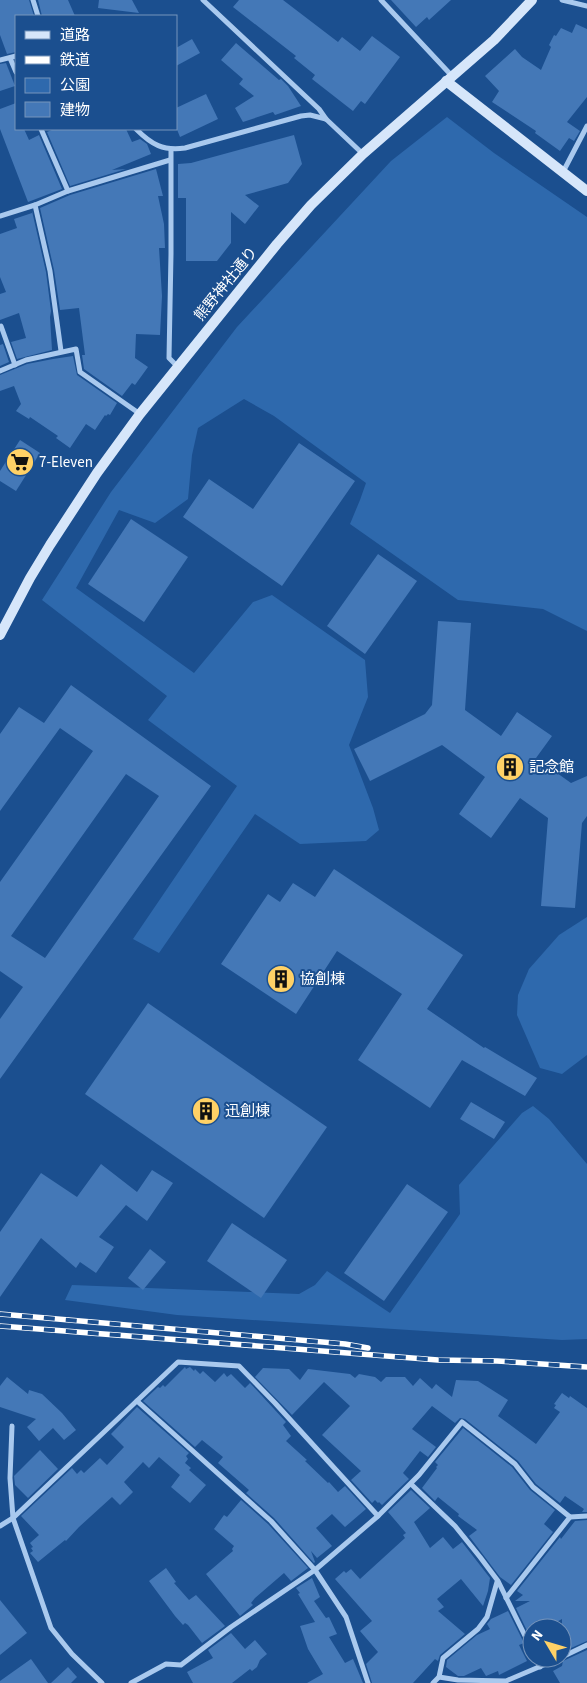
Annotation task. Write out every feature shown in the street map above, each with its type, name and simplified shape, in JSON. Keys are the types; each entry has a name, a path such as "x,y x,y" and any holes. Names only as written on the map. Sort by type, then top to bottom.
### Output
{"main road":[{"name":"熊野神社通り","path":"0,635 30,578 76,504 140,414 311,205 363,154 494,40 532,0"},
{"path":"449,79 587,191"}],"street":[{"path":"33,0 38,15"},
{"path":"203,0 320,109 326,119 363,154"},
{"path":"381,0 449,79"},
{"path":"562,0 587,6"},
{"path":"0,60 13,57"},
{"path":"137,130 160,147 171,150 185,148 301,116 310,115 326,119"},
{"path":"563,173 587,126"},
{"path":"41,130 68,191"},
{"path":"171,150 169,358 178,366"},
{"path":"0,216 35,205 68,191 170,160"},
{"path":"35,205 50,271 61,351"},
{"path":"1,326 15,365"},
{"path":"0,371 26,360 76,349 80,372 140,414"},
{"path":"0,1526 13,1518 178,1362 240,1366 378,1516"},
{"path":"137,1402 271,1521 315,1570 346,1617 368,1683"},
{"path":"131,1683 166,1664 181,1665 235,1624 315,1570 378,1516 411,1484 462,1422 515,1464 533,1487 570,1517 587,1516"},
{"path":"12,1426 10,1478 13,1518 51,1628 72,1654 102,1683"},
{"path":"411,1484 455,1526 498,1581 522,1630"},
{"path":"506,1598 570,1517"},
{"path":"433,1683 439,1677 443,1658 478,1629 487,1617 498,1581"},
{"path":"572,1652 587,1645"},
{"path":"439,1677 458,1680 506,1681 538,1668"}],"green space":[{"path":"447,117 494,153 587,217 587,631 543,609 458,600 350,524 366,483 274,416 244,399 198,428 192,455 188,499 155,523 119,510 76,588 194,673 253,602 272,595 365,660 368,697 349,745 373,808 379,830 366,841 300,844 255,814 159,953 133,939 237,786 148,720 167,696 42,600 111,492 237,327 391,161"},
{"path":"587,917 587,1055 562,1074 540,1068 517,1015 518,995 529,969 559,935"},
{"path":"533,1106 549,1119 587,1164 587,1339 562,1340 177,1315 65,1300 72,1285 299,1294 315,1285 327,1271 390,1313 460,1214 459,1185 522,1113"}],"building":[{"path":"0,0 29,0 34,15 15,15 15,52 7,54 0,35"},
{"path":"38,0 68,0 75,15 42,15"},
{"path":"99,0 132,0 139,13 98,8"},
{"path":"239,0 283,0 338,42 342,37 360,51 372,36 400,57 365,104 361,101 353,111 312,79 315,75 294,58 296,56 233,7"},
{"path":"391,0 451,0 429,20 427,17 416,27"},
{"path":"576,24 587,29 587,97 567,122 580,131 574,141 569,138 560,151 535,133 536,131 492,102 499,91 485,76 515,49 522,57 541,70 554,35 556,36 561,28 572,33"},
{"path":"192,39 200,53 178,65 178,47"},
{"path":"236,43 279,80 281,79 301,106 275,115 273,112 243,122 235,108 254,96 239,84 243,79 221,60"},
{"path":"6,63 15,86 0,91 0,64"},
{"path":"206,94 218,119 180,137 177,130 178,107"},
{"path":"15,103 15,130 24,130 29,140 39,135 62,189 28,202 0,129 0,109"},
{"path":"52,130 126,130 132,142 140,139 147,144 151,154 112,170 126,169 70,186 47,132"},
{"path":"294,135 302,164 288,183 245,195 259,206 245,224 231,212 231,243 217,261 186,261 186,198 178,198 178,164 191,163"},
{"path":"156,169 163,196 158,196 164,224 165,248 159,248 162,296 160,335 136,334 135,358 148,367 135,385 132,383 122,396 84,369 82,355 85,355 79,308 60,310 54,270 40,208 70,195"},
{"path":"32,211 46,272 51,311 52,350 17,359 11,342 26,338 19,313 0,320 0,294 6,292 0,277 0,234 17,228 14,219 32,213"},
{"path":"3,344 9,362 0,366 0,345"},
{"path":"73,356 77,375 117,403 110,415 105,415 95,430 86,424 70,448 56,438 58,436 30,417 29,419 16,411 21,404 14,386 0,391 0,375 27,364"},
{"name":"7-Eleven","path":"20,440 40,453 16,491 0,481 0,471"},
{"path":"299,443 355,481 282,586 183,517 209,479 253,509"},
{"path":"131,519 188,557 144,622 88,584"},
{"path":"378,554 417,581 365,654 327,626"},
{"name":"記念館","path":"438,621 471,623 465,710 501,736 517,712 552,736 536,758 571,783 587,776 587,816 582,823 575,908 541,906 548,818 520,798 491,838 459,814 485,777 442,745 370,781 354,749 425,714 432,705"},
{"path":"71,685 211,786 0,1079 0,1019 23,987 0,971 0,882 93,751 60,728 0,811 0,734 19,707 44,723","holes":["126,774 159,796 45,958 11,936"]},
{"name":"協創棟","path":"334,869 463,955 427,1009 484,1048 537,1078 525,1096 462,1060 430,1108 358,1060 402,994 337,951 296,1014 221,964 268,894 280,902 293,883 315,897"},
{"name":"迅創棟","path":"148,1003 327,1127 264,1218 85,1094"},
{"path":"471,1102 505,1122 494,1139 460,1119"},
{"path":"101,1164 137,1192 152,1170 173,1183 147,1221 126,1205 99,1237 114,1247 96,1273 80,1262 76,1268 41,1238 0,1297 0,1232 41,1173 77,1197"},
{"path":"407,1184 448,1212 384,1301 344,1273"},
{"path":"232,1223 287,1260 261,1298 207,1261"},
{"path":"150,1249 166,1262 143,1290 128,1278"},
{"path":"185,1367 186,1369 190,1367 194,1371 195,1369 200,1374 203,1371 215,1382 224,1373 227,1377 231,1374 245,1388 250,1383 286,1422 283,1425 291,1436 286,1441 338,1492 345,1486 366,1509 345,1527 332,1514 316,1528 332,1546 317,1558 311,1551 314,1563 274,1518 246,1493 249,1490 218,1463 223,1457 202,1440 195,1447 143,1401 158,1387 160,1388 163,1385 165,1387"},
{"path":"263,1368 289,1369 300,1380 308,1369 350,1374 355,1378 359,1374 375,1377 381,1382 386,1377 405,1377 413,1386 420,1378 432,1389 436,1384 452,1397 456,1380 478,1381 508,1400 498,1416 536,1444 560,1412 554,1408 556,1405 554,1404 562,1393 569,1398 570,1396 587,1408 587,1512 582,1512 584,1509 565,1496 560,1503 536,1484 518,1461 465,1419 460,1418 455,1423 432,1406 412,1429 436,1447 428,1457 420,1451 403,1473 409,1479 382,1505 375,1500 372,1503 351,1480 361,1471 322,1435 350,1406 324,1382 292,1415 255,1377"},
{"path":"7,1377 28,1394 29,1390 42,1394 76,1430 64,1440 53,1428 39,1441 27,1427 36,1419 0,1407 0,1386"},
{"path":"137,1407 189,1453 186,1456 188,1459 185,1463 191,1468 189,1470 206,1485 190,1503 171,1487 180,1475 159,1457 149,1468 143,1462 124,1482 133,1492 120,1505 112,1497 66,1541 38,1562 30,1553 33,1551 31,1548 33,1547 30,1543 39,1535 21,1516 72,1468 77,1474 81,1470 84,1473 100,1458 107,1465 124,1447 111,1434"},
{"path":"463,1428 512,1467 530,1490 555,1510 544,1524 553,1532 511,1585 500,1577 469,1536 477,1530 458,1516 459,1514 438,1497 435,1501 422,1488 437,1468 438,1465 435,1462"},
{"path":"40,1450 58,1469 28,1498 15,1485 14,1476"},
{"path":"411,1490 430,1508 414,1522 430,1548 443,1537 453,1549 462,1542 490,1578 488,1591 483,1606 461,1579 437,1599 444,1607 438,1611 465,1634 440,1655 438,1661 435,1659 413,1683 372,1683 366,1664 378,1652 360,1631 372,1621 335,1579 344,1571 346,1573 351,1569 360,1579 405,1538 403,1535 406,1533 388,1512"},
{"path":"241,1500 268,1524 308,1568 291,1581 284,1573 255,1598 251,1603 253,1605 240,1616 206,1574 233,1551 234,1546 214,1529 224,1515 227,1517"},
{"path":"587,1520 587,1641 572,1648 572,1618 522,1618 522,1620 516,1608 530,1601 515,1601 523,1595 517,1591 575,1521"},
{"path":"166,1568 176,1582 174,1583 189,1600 196,1595 225,1626 202,1643 188,1625 185,1623 183,1625 175,1616 149,1581"},
{"path":"312,1578 320,1597 314,1601 326,1618 329,1617 337,1634 329,1637 345,1663 353,1659 363,1683 307,1683 323,1674 308,1649 300,1626 315,1622 296,1588"},
{"path":"0,1600 27,1633 0,1655"},
{"path":"508,1611 522,1639 522,1644 519,1645 522,1651 522,1664 499,1675 498,1671 486,1676 481,1668 464,1676 458,1676 446,1667 447,1660 477,1635 490,1629 487,1624 491,1619"},
{"path":"231,1633 245,1649 255,1640 267,1654 260,1660 257,1667 252,1671 250,1669 232,1683 193,1683 187,1672 213,1658 208,1650"},
{"path":"587,1650 587,1683 560,1683 553,1671 558,1668 572,1668 572,1657"},
{"path":"31,1659 48,1683 0,1683 0,1681"},
{"path":"68,1667 77,1677 71,1683 51,1683"}],"railway":[{"path":"0,1314 345,1344 368,1348"},
{"path":"0,1326 438,1360 497,1361 587,1367"}],"place":[{"name":"7-Eleven","path":"20,462"},
{"name":"記念館","path":"510,767"},
{"name":"協創棟","path":"281,979"},
{"name":"迅創棟","path":"206,1111"}]}
